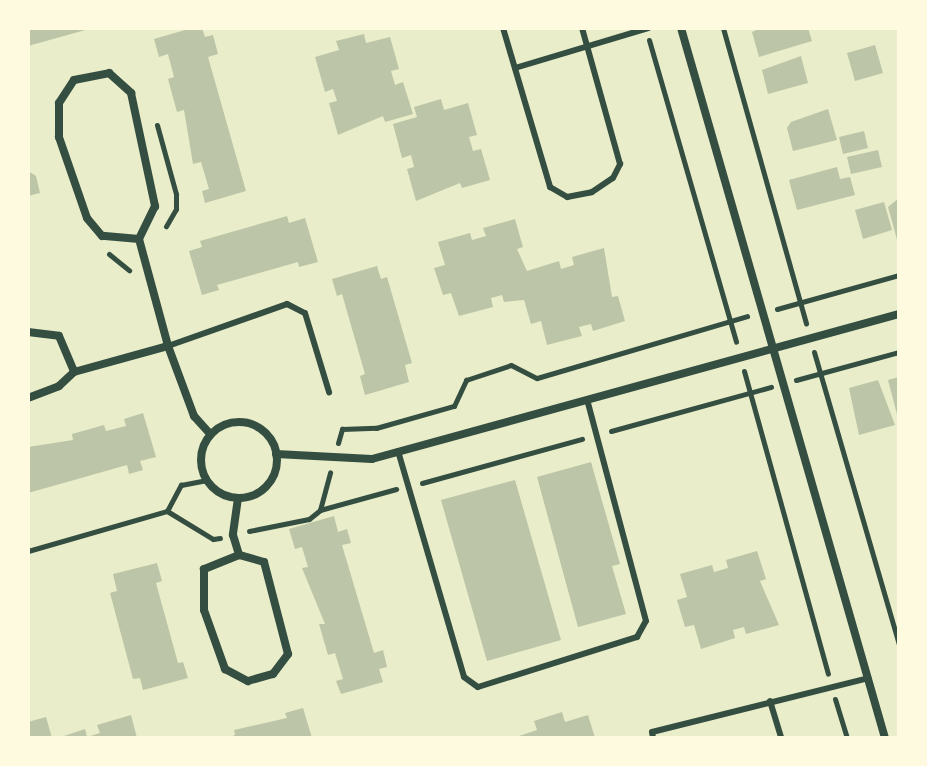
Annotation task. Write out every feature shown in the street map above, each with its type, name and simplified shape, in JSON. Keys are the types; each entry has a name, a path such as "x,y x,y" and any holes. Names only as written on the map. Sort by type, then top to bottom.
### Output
{"street":[{"path":"681,28 885,738"},
{"path":"139,239 102,236 87,218 59,137 59,103 74,80 109,73 131,93 155,206 139,239 168,346 194,416 210,434"},
{"path":"276,454 372,459 899,314"},
{"path":"28,332 59,336 74,372"},
{"path":"28,398 59,386 74,372 168,346"},
{"path":"243,422 265,432 276,454 267,485 238,498 225,496 206,480 200,456 210,434 243,422"},
{"path":"238,498 233,535 239,555"},
{"path":"239,555 264,562 288,654 273,674 248,681 225,669 204,610 204,569 239,555"}],"lane":[{"path":"503,28 550,187 567,197 592,192 613,178 620,164 582,28"},
{"path":"515,68 647,28"},
{"path":"168,346 287,304 305,313 329,392"},
{"path":"398,451 464,677 478,687 637,637 646,621 587,400"},
{"path":"653,738 652,732 868,678"},
{"path":"770,701 781,738"}],"path":[{"path":"647,28 847,738"},
{"path":"120,260 156,245 176,209 153,109"},
{"path":"107,253 120,260 134,284"},
{"path":"320,510 342,429 376,428 454,406 466,380 511,365 537,378 729,320 899,275"},
{"path":"167,511 213,539 309,519 320,510 899,352"},
{"path":"28,551 167,511 181,485 206,480"}],"building":[{"path":"28,28 89,28 89,29 28,46"},
{"path":"202,28 205,37 213,35 218,54 208,57 246,191 205,203 202,191 209,189 201,162 193,164 184,110 177,112 168,79 174,77 168,54 159,57 154,39"},
{"path":"761,28 808,28 812,41 759,57 752,32"},
{"path":"364,34 366,43 390,37 399,69 391,71 395,85 403,82 413,114 385,122 383,116 338,135 329,103 337,101 333,89 325,92 315,57 339,50 336,41"},
{"path":"875,45 883,73 855,81 847,53"},
{"path":"801,56 808,83 768,94 762,70"},
{"path":"441,99 444,110 468,103 477,135 469,137 473,151 481,149 490,180 462,188 460,183 416,201 407,169 414,167 411,155 402,158 393,124 417,117 414,107"},
{"path":"828,109 837,140 793,151 787,128 791,122"},
{"path":"864,131 868,148 843,154 839,137"},
{"path":"878,150 882,167 851,174 847,157"},
{"path":"837,167 840,179 850,177 855,195 797,210 789,180"},
{"path":"28,171 36,176 40,193 28,196"},
{"path":"899,198 899,243 898,243 888,207"},
{"path":"884,202 892,230 863,239 855,210"},
{"path":"287,216 289,223 305,218 318,262 299,267 298,262 217,285 219,290 202,295 189,251 202,247 200,241"},
{"path":"515,219 523,247 517,249 527,271 559,261 561,269 574,265 572,257 604,248 612,297 618,296 625,321 593,331 591,324 579,327 582,336 547,345 541,321 531,324 524,300 504,302 502,295 491,298 493,307 459,316 451,293 443,295 434,268 445,265 438,242 470,233 472,240 486,236 483,228"},
{"path":"377,266 381,279 387,277 412,363 405,365 409,382 365,395 360,376 365,374 342,294 337,296 332,279"},
{"path":"899,377 899,418 898,418 888,380"},
{"path":"878,380 895,425 859,435 849,388"},
{"path":"143,413 156,457 140,461 143,470 129,474 127,465 28,493 28,447 73,440 72,434 104,425 106,431 126,426 124,419"},
{"path":"591,462 620,564 612,566 626,614 578,627 537,477"},
{"path":"515,480 561,640 487,661 441,500"},
{"path":"334,516 338,532 347,529 351,543 342,545 374,653 383,650 387,667 379,669 383,682 341,694 336,681 343,679 335,653 328,655 319,624 325,624 302,568 308,567 302,547 295,549 289,529"},
{"path":"757,551 766,579 760,581 779,625 746,634 744,627 733,630 735,638 701,649 694,625 685,627 677,600 687,597 680,574 712,565 714,572 728,568 726,560"},
{"path":"157,563 162,581 156,583 178,663 183,662 188,678 143,690 140,678 133,679 110,593 117,591 113,574"},
{"path":"303,708 312,738 228,738 235,735 234,730 287,718 285,713"},
{"path":"562,712 565,722 588,715 595,738 513,738 537,730 534,721"},
{"path":"131,715 137,738 58,738 85,729 87,737 100,733 97,725"},
{"path":"46,717 52,738 28,738 28,722"}]}
